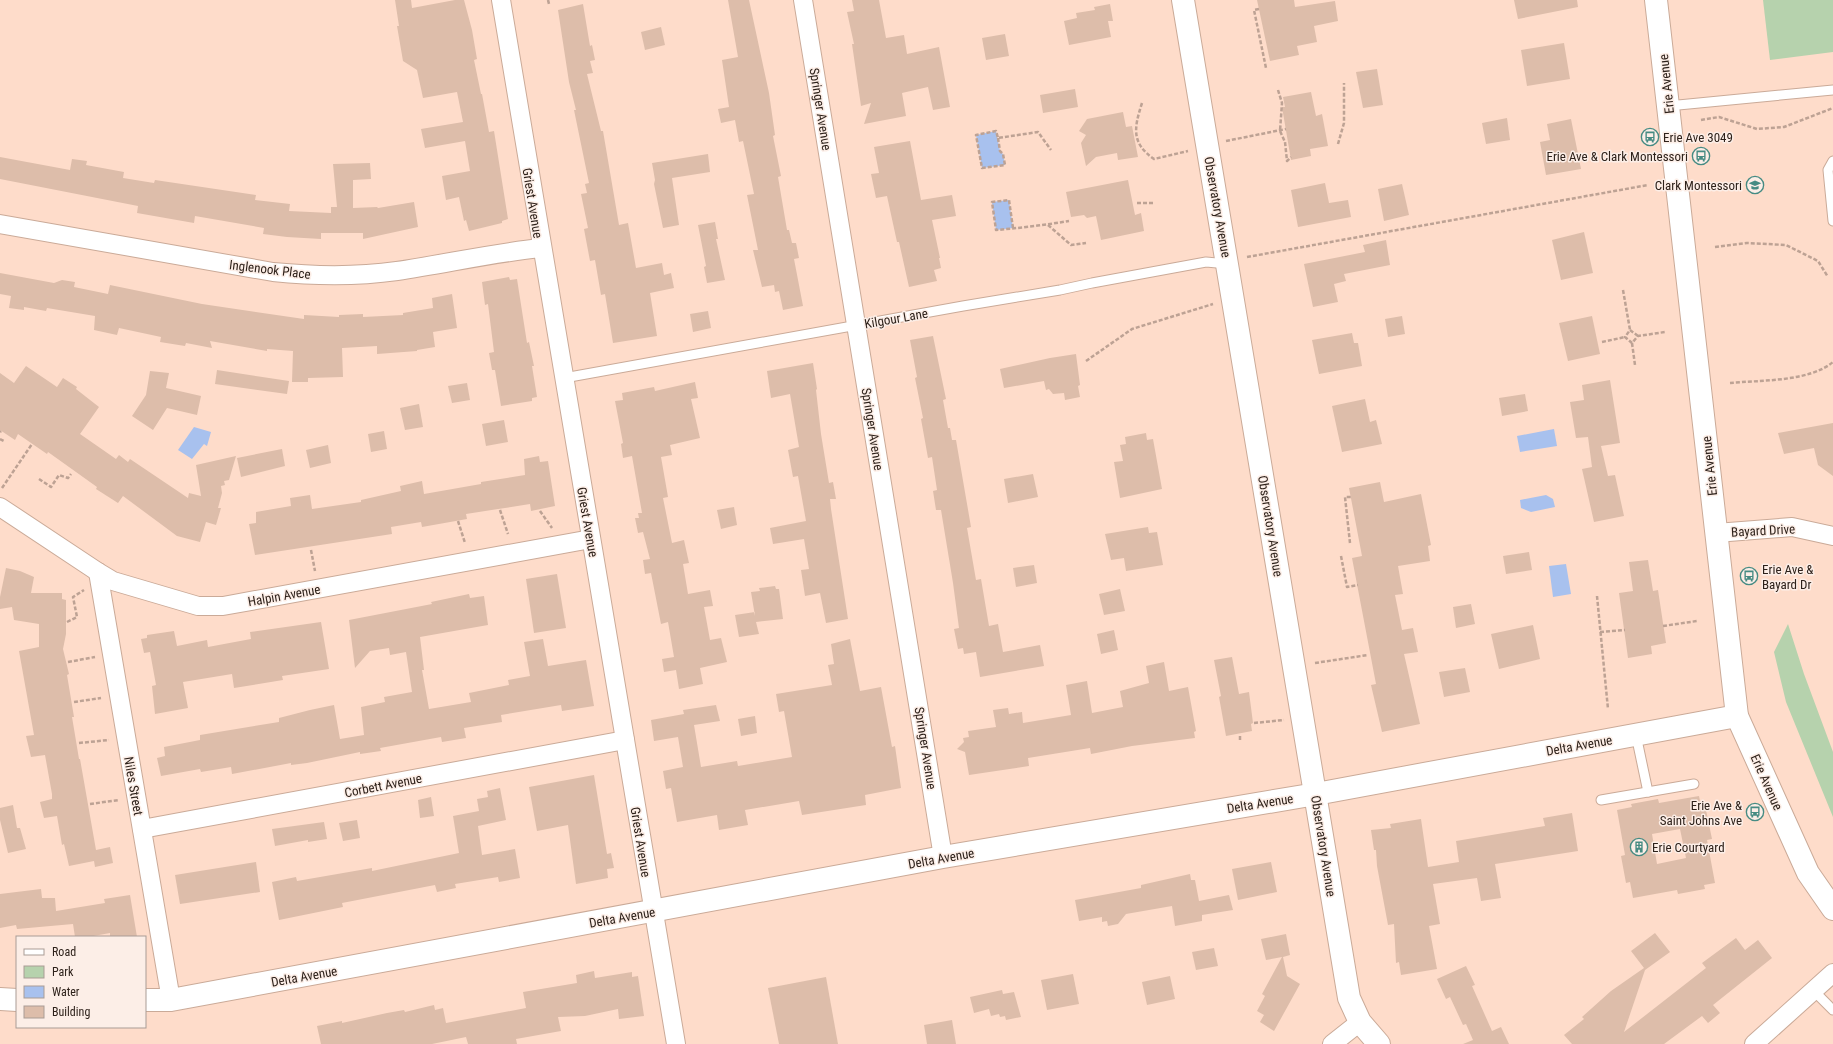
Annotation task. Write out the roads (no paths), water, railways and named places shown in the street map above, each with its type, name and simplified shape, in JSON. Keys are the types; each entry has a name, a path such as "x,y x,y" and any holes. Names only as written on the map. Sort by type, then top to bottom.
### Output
{"street":[{"name":"Griest Avenue","path":"501,0 541,248 625,740 652,912 676,1044"},
{"name":"Springer Avenue","path":"803,0 943,857"},
{"name":"Observatory Avenue","path":"1183,0 1208,146 1237,261 1278,576 1316,794 1349,998 1360,1022 1379,1044"},
{"name":"Erie Avenue","path":"1656,0 1737,716 1808,873 1833,909"},
{"name":"Inglenook Place","path":"0,224 273,272 314,276 355,275 396,271 507,252 541,248"},
{"name":"Halpin Avenue","path":"0,507 114,581 198,606 223,606 591,539"},
{"name":"Bayard Drive","path":"1716,533 1792,527 1833,536"},
{"name":"Niles Street","path":"98,572 171,1000"},
{"name":"Delta Avenue","path":"146,1000 171,1000 943,857 1316,794 1737,716"},
{"name":"Corbett Avenue","path":"142,829 625,740"},
{"path":"1754,1044 1833,973"},
{"path":"0,1000 16,1000"},
{"path":"1332,1044 1360,1022"}],"lane":[{"path":"1668,106 1833,90"},
{"path":"1833,161 1828,170 1833,221"},
{"name":"Kilgour Lane","path":"564,378 1060,290 1206,262 1237,261"},
{"path":"1636,735 1648,792"},
{"path":"1601,800 1694,784"},
{"path":"1814,991 1833,1010"}],"water":[{"path":"996,131 1000,151 1003,154 1005,165 982,168 976,135"},
{"path":"1009,200 1013,228 996,230 992,202"},
{"path":"194,427 211,432 207,446 204,444 192,459 178,450"},
{"path":"1554,429 1557,446 1520,452 1517,436"},
{"path":"1546,495 1553,499 1555,507 1531,512 1521,508 1520,500"},
{"path":"1566,564 1571,594 1553,597 1549,566"}],"place":[{"name":"Erie Ave 3049","path":"1650,137"},
{"name":"Erie Ave & Clark Montessori","path":"1701,156"},
{"name":"Clark Montessori","path":"1755,185"},
{"name":"Erie Ave & Bayard Dr","path":"1749,576"},
{"name":"Erie Ave & Saint Johns Ave","path":"1755,812"},
{"name":"Erie Courtyard","path":"1639,847"}]}
